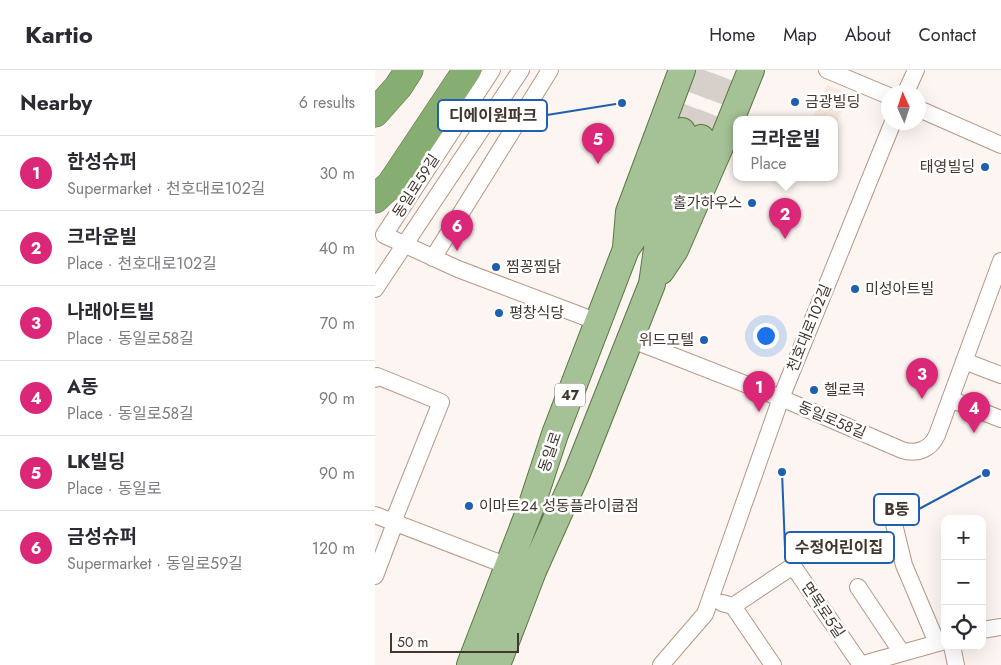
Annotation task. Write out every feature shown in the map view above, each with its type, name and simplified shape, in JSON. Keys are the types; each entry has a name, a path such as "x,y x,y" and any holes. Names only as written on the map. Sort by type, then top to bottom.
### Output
{"highway":[{"path":"375,90 387,70"},
{"path":"375,113 398,87 409,70"},
{"path":"375,193 446,70"},
{"path":"375,200 391,184 467,70"}],"main road":[{"path":"626,249 629,212 682,70"},
{"path":"733,116 751,70"},
{"path":"652,284 675,250 733,116"},
{"name":"동일로","path":"470,665 626,249 648,217 692,135 658,242 652,284 577,474 533,571 497,665"}],"street":[{"name":"동일로59길","path":"492,70 384,235 494,284 598,322"},
{"path":"375,289 521,70"},
{"path":"433,258 550,70"},
{"path":"827,70 881,93"},
{"path":"909,85 916,70"},
{"path":"926,112 1001,145"},
{"name":"천호대로102길","path":"661,665 705,614 781,398 890,130"},
{"name":"동일로58길","path":"630,339 781,398 911,452 920,451 932,444 1001,261"},
{"path":"964,361 1001,375"},
{"path":"375,380 377,376 441,402 375,576"},
{"path":"950,399 1001,419"},
{"path":"375,515 508,566"},
{"path":"894,524 903,565 941,637"},
{"name":"면목로5길","path":"733,606 793,566 861,665 941,644"},
{"path":"858,587 902,653"},
{"path":"710,599 733,606 773,665"},
{"path":"986,629 1001,627"},
{"path":"948,650 956,665"}],"shaded area":[{"path":"827,85 849,94 838,120 838,116 814,116"}],"tunnel":[{"path":"682,131 706,70"},
{"path":"701,138 727,70"}],"place":[{"name":"금광빌딩","path":"795,102"},
{"name":"디에이원파크","path":"622,103"},
{"name":"LK빌딩","path":"598,164"},
{"name":"태영빌딩","path":"985,167"},
{"name":"홀가하우스","path":"752,203"},
{"name":"크라운빌","path":"785,239"},
{"name":"금성슈퍼","path":"457,251"},
{"name":"찜꽁찜닭","path":"496,267"},
{"name":"미성아트빌","path":"855,289"},
{"name":"평창식당","path":"499,313"},
{"name":"위드모텔","path":"704,340"},
{"name":"헬로콕","path":"814,390"},
{"name":"나래아트빌","path":"922,399"},
{"name":"한성슈퍼","path":"759,412"},
{"name":"A동","path":"974,433"},
{"name":"수정어린이집","path":"782,472"},
{"name":"B동","path":"986,473"},
{"name":"이마트24 성동플라이쿱점","path":"469,506"}]}
